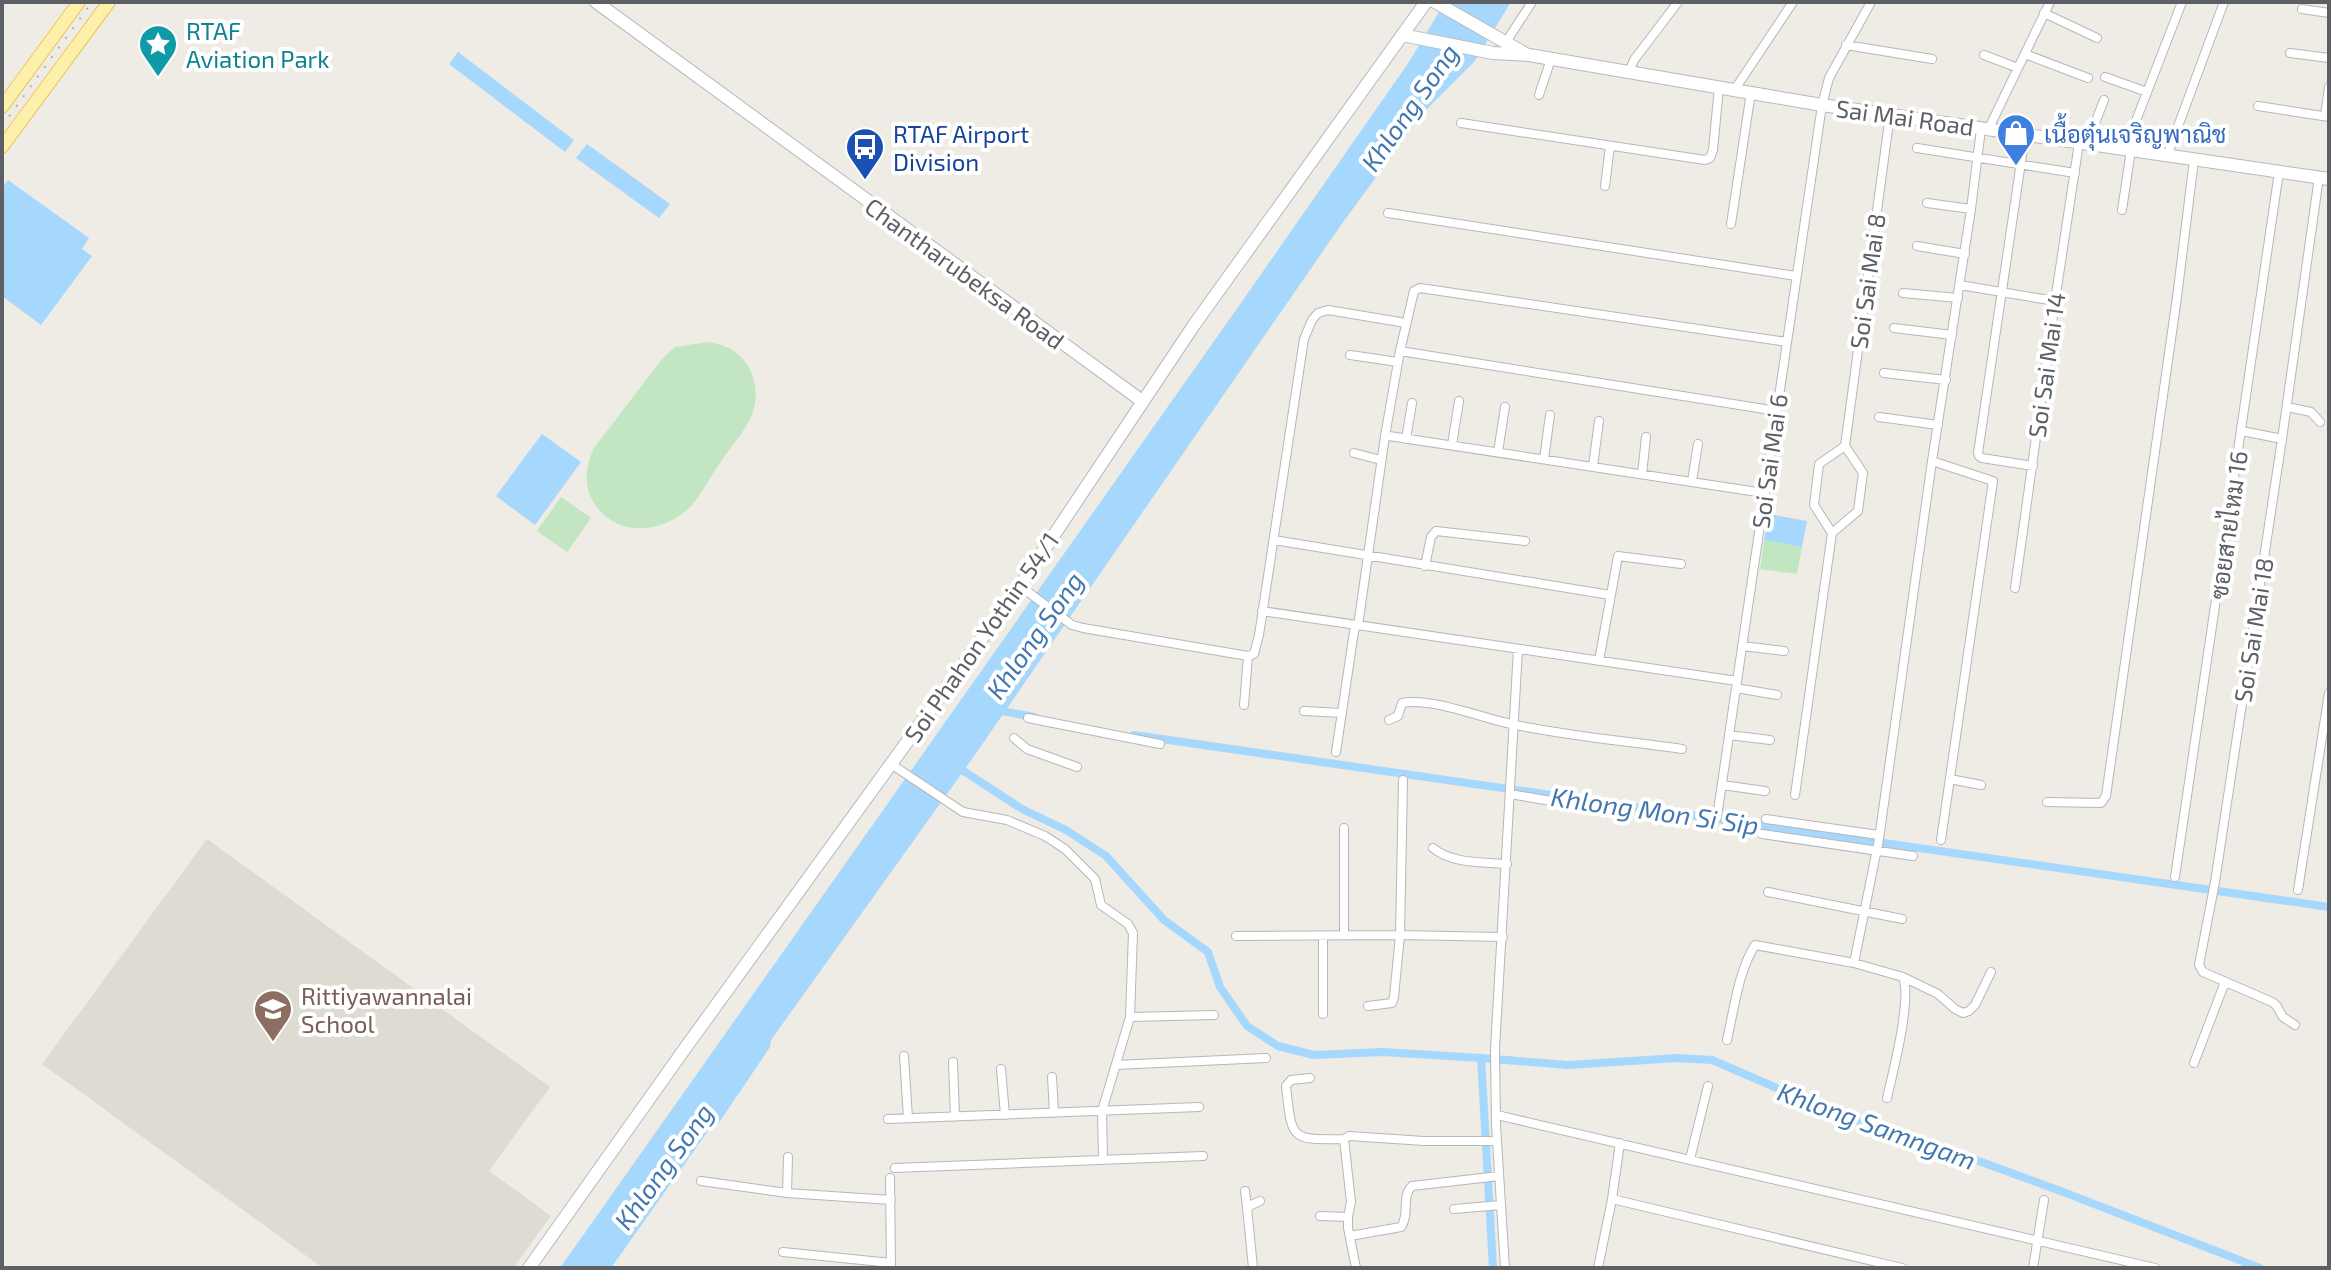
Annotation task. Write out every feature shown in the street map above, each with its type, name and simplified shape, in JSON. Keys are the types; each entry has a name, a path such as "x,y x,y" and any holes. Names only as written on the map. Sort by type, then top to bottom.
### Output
{"main road":[{"path":"24,117 4,105 79,2"},
{"path":"2,147 109,2"},
{"name":"Chantharubeksa Road","path":"596,2 1142,401"},
{"name":"Soi Phahon Yothin 54/1","path":"529,1268 891,764 1024,590 1142,401 1402,35 1433,3"},
{"name":"Sai Mai Road","path":"1433,3 1529,55"},
{"name":"Sai Mai Road","path":"1402,35 1493,53 1529,55 1822,105 2324,178"}],"street":[{"path":"1502,40 1532,2"},
{"path":"1629,72 1634,60 1678,2"},
{"path":"1735,89 1793,2"},
{"name":"Soi Sai Mai 6","path":"1717,817 1822,105 1829,78 1871,2"},
{"path":"1854,963 1877,851 1977,157 1984,129 2050,2"},
{"path":"2122,210 2128,150 2182,2"},
{"path":"2167,156 2224,2"},
{"path":"2302,9 2329,13"},
{"path":"2044,13 2097,38"},
{"path":"1846,45 1932,59"},
{"path":"2290,53 2329,58"},
{"path":"2025,54 2088,78"},
{"path":"1984,55 2018,68"},
{"path":"1539,95 1551,59"},
{"path":"2105,77 2147,92"},
{"path":"1461,123 1705,160 1710,158 1713,150 1719,87"},
{"path":"2258,106 2327,116 2329,87"},
{"path":"1731,224 1751,92"},
{"name":"Soi Sai Mai 14","path":"2015,588 2075,173 2083,143 2104,100"},
{"name":"Soi Sai Mai 8","path":"1845,446 1890,115"},
{"path":"2025,135 1979,456 2033,466"},
{"path":"1605,186 1610,146"},
{"path":"1917,148 2075,173"},
{"path":"2047,802 2101,803 2106,796 2194,160"},
{"name":"ซอยสายไหม 16","path":"2175,877 2279,172"},
{"name":"Soi Sai Mai 18","path":"2295,1025 2283,1017 2276,1005 2203,972 2199,967 2215,882 2324,178"},
{"path":"1927,203 1971,209"},
{"path":"1388,213 1796,276"},
{"path":"1917,246 1965,254"},
{"path":"1960,285 2055,301"},
{"path":"1336,752 1381,460 1414,291 1420,288 1787,342"},
{"path":"1903,293 1958,298"},
{"path":"1024,590 1072,625 1248,656 1256,652 1294,394 1309,325 1318,313 1328,310 1406,323"},
{"path":"1894,328 1952,335"},
{"path":"1400,351 1777,411"},
{"path":"1350,355 1398,362"},
{"path":"1884,373 1946,380"},
{"path":"1452,445 1459,401"},
{"path":"1406,439 1412,403"},
{"path":"1498,452 1505,407"},
{"path":"2287,407 2311,412 2320,422"},
{"path":"1544,459 1550,415"},
{"path":"1879,417 1938,425"},
{"path":"1593,466 1599,421"},
{"path":"2242,431 2282,439"},
{"path":"1389,436 1764,493"},
{"path":"1642,474 1646,437"},
{"path":"1692,481 1698,444"},
{"path":"1795,795 1832,533 1814,505 1819,464 1845,446 1863,473 1860,498 1858,511 1832,533"},
{"path":"1354,453 1381,460"},
{"path":"1932,461 1993,481 1941,840"},
{"path":"1425,566 1431,537 1436,531 1525,541"},
{"path":"1274,540 1610,595"},
{"path":"1599,661 1618,556 1681,564"},
{"path":"1262,611 1599,661 1777,695"},
{"path":"1742,646 1784,651"},
{"path":"1505,1268 1495,1141 1495,1049 1518,649"},
{"path":"1244,705 1248,656"},
{"path":"2298,890 2329,693"},
{"path":"1389,720 1398,716 1402,703 1406,702 1446,707 1513,725 1682,749"},
{"path":"1304,711 1342,713"},
{"path":"1028,718 1160,744"},
{"path":"1729,735 1770,740"},
{"path":"1014,738 1027,749 1077,767"},
{"path":"891,764 963,812 1007,820 1045,836 1065,849 1095,879 1101,905 1128,924 1133,933 1130,1017 1102,1111 1103,1159"},
{"path":"1950,779 1981,785"},
{"path":"1368,1006 1388,1005 1394,1000 1400,935 1403,780"},
{"path":"1722,785 1765,791"},
{"path":"1510,793 1598,809"},
{"path":"1766,819 1879,837"},
{"path":"1344,828 1344,935"},
{"path":"1762,834 1913,856"},
{"path":"1433,848 1440,854 1457,859 1507,864"},
{"path":"1768,892 1902,919"},
{"path":"1236,936 1503,937"},
{"path":"1323,936 1323,1014"},
{"path":"1727,1040 1743,975 1755,945 1854,963 1903,977 1938,994 1963,1013 1975,1005 1991,972"},
{"path":"1887,1098 1902,1025 1903,977"},
{"path":"2194,1063 2225,982"},
{"path":"1130,1017 1214,1015"},
{"path":"904,1056 908,1118"},
{"path":"1116,1065 1266,1058"},
{"path":"953,1062 955,1117"},
{"path":"1001,1069 1005,1115"},
{"path":"1052,1077 1054,1113"},
{"path":"1310,1078 1287,1082 1290,1118 1300,1137 1495,1141"},
{"path":"1690,1159 1708,1086"},
{"path":"888,1119 1199,1107"},
{"path":"1497,1115 2155,1268"},
{"path":"1344,1139 1351,1202 1348,1217 1356,1268"},
{"path":"1598,1268 1620,1143"},
{"path":"895,1168 1203,1156"},
{"path":"787,1193 788,1157"},
{"path":"1350,1236 1401,1227 1405,1221 1407,1192 1412,1186 1498,1176"},
{"path":"783,1252 891,1266 890,1178"},
{"path":"701,1181 787,1193 891,1200"},
{"path":"1245,1191 1253,1268"},
{"path":"1612,1199 1902,1268"},
{"path":"2033,1268 2044,1200"},
{"path":"1247,1207 1260,1201"},
{"path":"1454,1209 1499,1205"},
{"path":"1320,1216 1348,1217"}],"shaded area":[{"name":"Rittiyawannalai School","path":"207,839 550,1087 489,1171 551,1216 513,1268 323,1268 42,1064"}],"green space":[{"path":"708,342 735,352 752,375 755,404 743,432 692,505 676,518 640,528 616,523 596,506 589,492 587,470 594,448 662,359 675,347"},
{"path":"561,497 591,518 567,552 537,531"},
{"path":"1764,540 1802,547 1797,574 1760,569"}],"water":[{"name":"Khlong Song","path":"1445,2 1511,2 1474,62 1423,113 1341,225 972,759 771,1040 770,1047 714,1130 710,1128 611,1268 560,1268 1248,293 1409,62"},
{"path":"458,52 574,140 565,152 449,64"},
{"path":"587,144 670,204 659,218 576,158"},
{"path":"8,180 89,238 82,249 92,256 41,325 2,296 2,188"},
{"path":"542,434 581,462 535,525 496,496"},
{"path":"1769,514 1807,521 1802,547 1764,540"}],"waterway":[{"name":"Khlong Mon Si Sip","path":"996,710 1034,717"},
{"name":"Khlong Mon Si Sip","path":"1134,735 2329,907"},
{"name":"Khlong Samngam","path":"956,766 1022,809 1066,830 1106,856 1164,920 1208,952 1220,987 1247,1026 1278,1046 1314,1055 1383,1052 1481,1058 1493,1268"},
{"name":"Khlong Samngam","path":"1481,1058 1568,1065 1678,1058 1712,1060 1839,1115 1954,1152 2260,1268"}],"railway":[{"path":"2,126 92,2"}],"place":[{"name":"RTAF Aviation Park","path":"158,78"},
{"name":"เนื้อตุ๋นเจริญพาณิช","path":"2016,167"},
{"name":"RTAF Airport Division","path":"865,181"},
{"name":"Rittiyawannalai School","path":"273,1043"}]}
